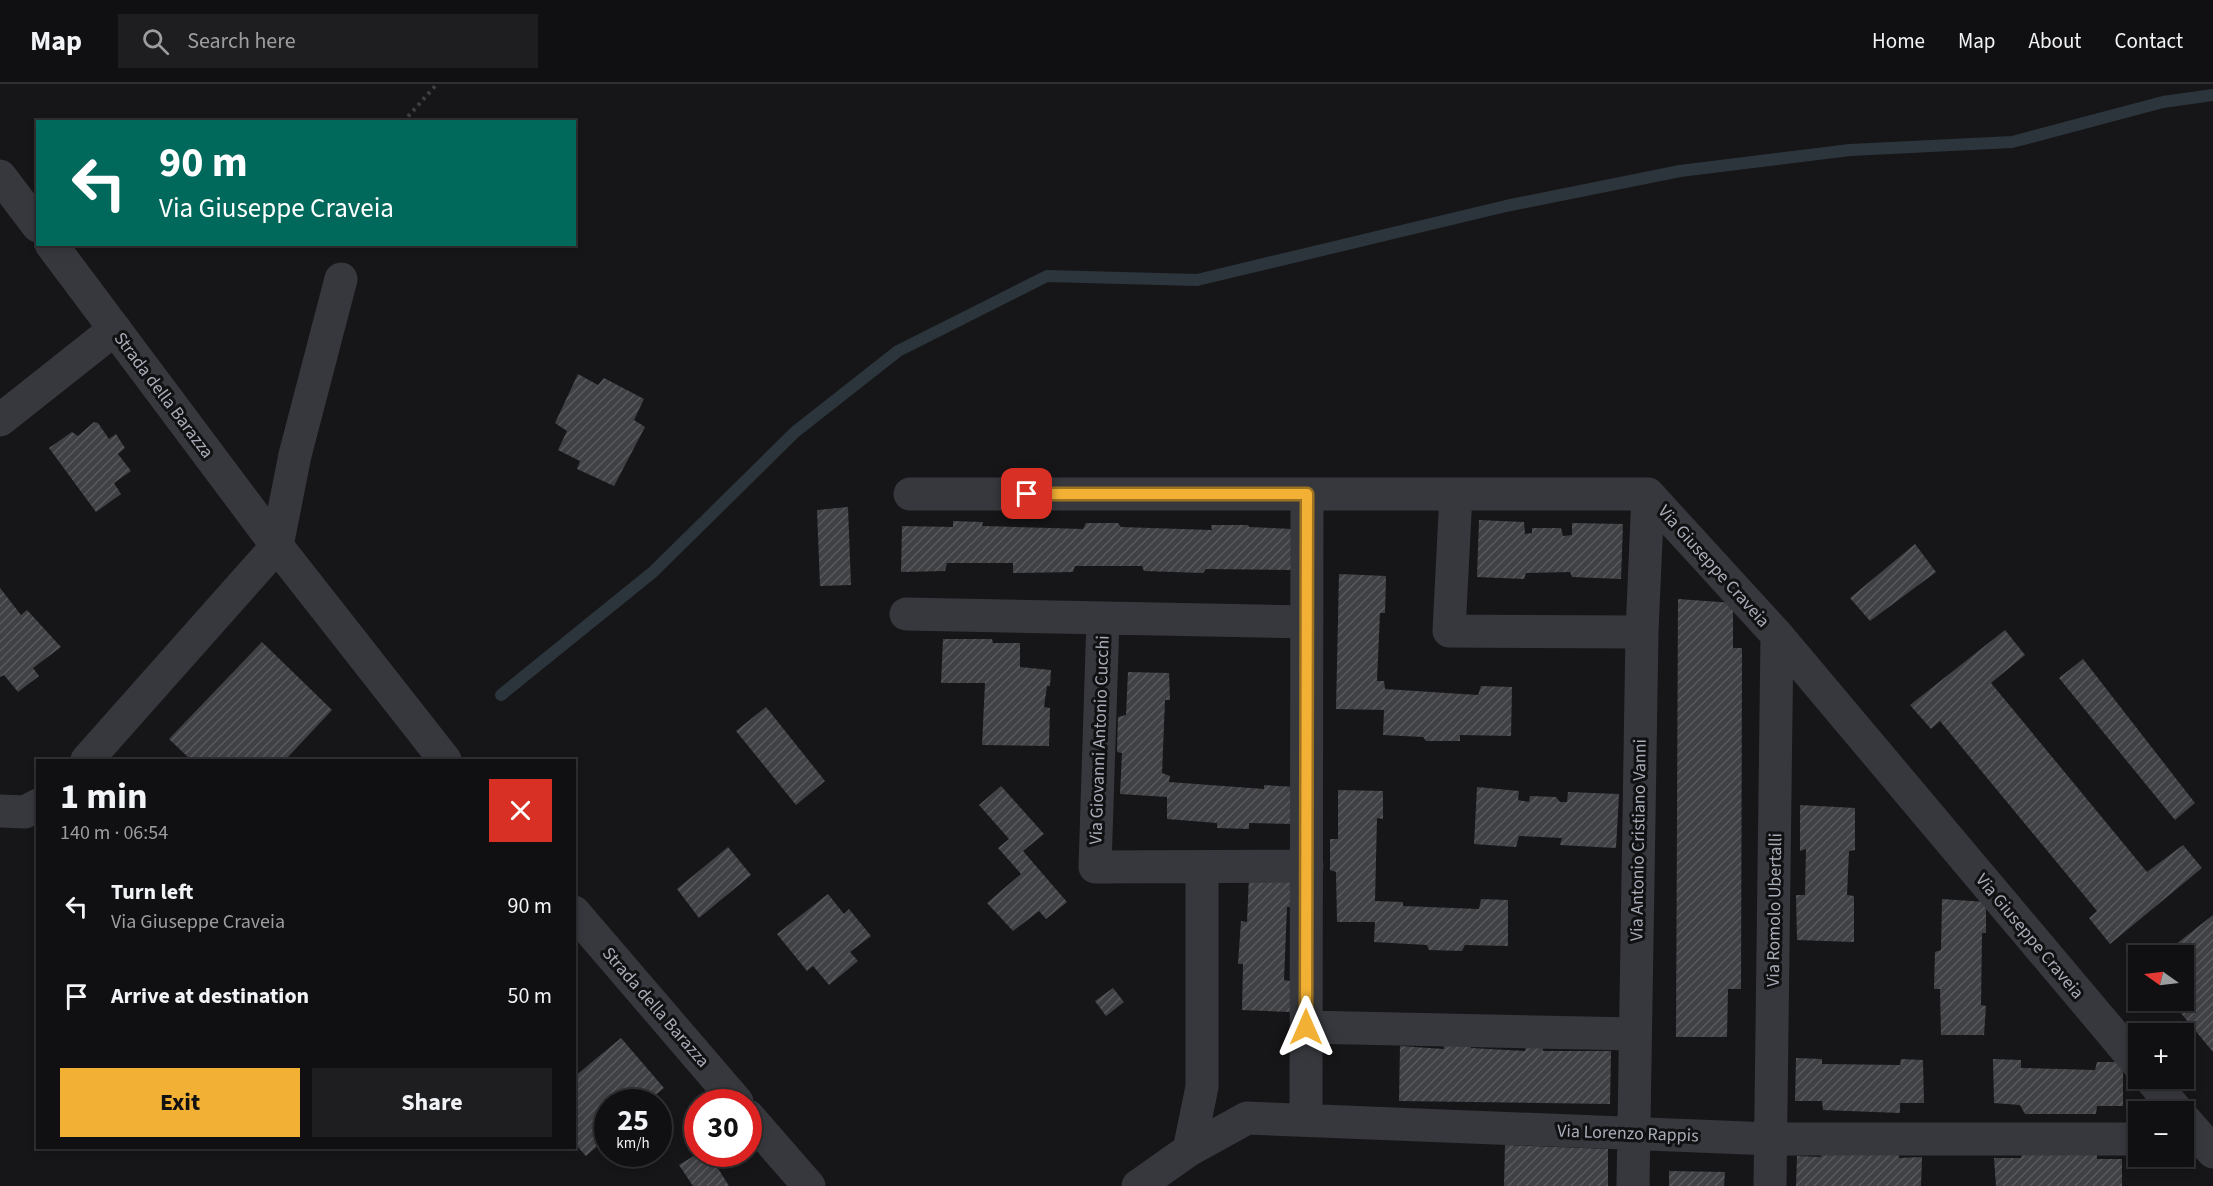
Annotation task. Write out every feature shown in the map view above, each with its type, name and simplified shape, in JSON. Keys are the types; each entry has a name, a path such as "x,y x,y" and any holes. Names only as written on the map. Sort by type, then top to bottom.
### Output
{"street":[{"path":"0,176 36,223"},
{"name":"Strada della Barazza","path":"53,246 277,546 444,759"},
{"path":"88,759 277,546 295,455 341,279"},
{"path":"0,420 115,329"},
{"name":"Via Giuseppe Craveia","path":"910,494 1648,494 1777,635 2128,1052"},
{"path":"1306,1120 1307,494"},
{"path":"1456,494 1449,631 1642,632"},
{"name":"Via Antonio Cristiano Vanni","path":"1633,1186 1642,632 1648,494"},
{"name":"Via Giovanni Antonio Cucchi","path":"906,614 1307,622"},
{"name":"Via Giovanni Antonio Cucchi","path":"1103,618 1095,867 1307,866"},
{"name":"Via Romolo Ubertalli","path":"1770,1186 1777,635"},
{"path":"0,811 25,812 36,806"},
{"path":"1189,1150 1202,1087 1202,867"},
{"name":"Strada della Barazza","path":"576,914 726,1089"},
{"path":"1306,1027 1634,1034"},
{"path":"2159,1089 2169,1101"},
{"name":"Via Lorenzo Rappis","path":"1138,1186 1189,1150 1246,1118 1771,1139 2128,1139"},
{"path":"762,1132 809,1186"}],"path":[{"path":"405,120 437,84"}],"building":[{"path":"578,374 598,385 604,378 644,399 634,420 645,427 614,486 577,469 580,461 558,450 567,431 555,423"},
{"path":"94,422 98,423 109,439 116,434 125,448 118,454 131,471 114,483 121,494 96,512 49,448 72,432 78,436"},
{"path":"848,507 851,585 820,586 817,510"},
{"path":"1479,520 1524,522 1525,534 1532,533 1532,528 1561,528 1563,536 1572,535 1572,523 1623,524 1621,579 1572,577 1570,572 1526,573 1524,579 1477,577"},
{"path":"953,521 983,522 982,526 1083,529 1086,523 1118,523 1121,527 1212,530 1211,525 1248,525 1249,527 1293,529 1293,570 1206,569 1203,573 1144,571 1142,566 1075,566 1073,572 1013,573 1013,563 947,563 945,571 901,572 902,526 953,527"},
{"path":"1915,544 1936,572 1870,621 1850,598"},
{"path":"1339,574 1386,576 1385,613 1380,613 1377,681 1384,681 1385,689 1478,695 1481,686 1512,687 1511,736 1460,735 1460,741 1426,741 1423,737 1383,735 1384,710 1336,709"},
{"path":"0,588 21,615 27,610 61,647 33,668 39,676 18,692 4,675 0,677"},
{"path":"1678,599 1733,603 1733,648 1742,648 1741,989 1728,989 1727,1037 1676,1037"},
{"path":"2005,630 2025,655 1991,683 2147,872 2183,845 2202,868 2110,944 2089,918 2097,911 1940,721 1931,729 1910,705"},
{"path":"943,639 992,639 993,643 1020,643 1020,667 1051,670 1050,686 1047,686 1044,707 1050,708 1049,746 982,745 985,683 941,683"},
{"path":"262,642 332,710 287,758 288,759 190,759 169,739"},
{"path":"2083,659 2195,803 2175,820 2059,678"},
{"path":"1128,672 1169,673 1170,700 1165,700 1162,773 1170,776 1169,782 1264,789 1264,785 1296,787 1294,824 1249,823 1249,829 1217,828 1217,823 1167,819 1167,797 1120,794 1122,753 1117,752 1118,717 1126,715"},
{"path":"766,707 825,781 796,805 736,731"},
{"path":"1001,786 1044,834 1023,851 1067,902 1046,919 1039,911 1013,931 987,903 1021,874 998,848 1009,839 979,805"},
{"path":"1477,787 1519,791 1518,800 1529,802 1530,796 1556,797 1560,802 1567,802 1568,792 1619,794 1616,848 1560,845 1562,838 1519,836 1516,847 1474,844"},
{"path":"1338,790 1383,791 1383,819 1377,818 1375,901 1403,902 1403,906 1479,909 1481,899 1508,900 1508,946 1465,945 1462,951 1429,950 1427,945 1374,942 1375,922 1337,922 1336,872 1330,870 1330,839 1338,839"},
{"path":"1800,805 1855,808 1855,850 1849,851 1847,895 1854,896 1854,942 1797,940 1796,895 1805,895 1806,849 1800,851"},
{"path":"728,847 751,875 699,918 677,889"},
{"path":"1249,876 1292,879 1291,907 1287,907 1284,980 1290,981 1290,1012 1242,1010 1243,964 1238,964 1241,921 1247,922"},
{"path":"828,894 844,914 849,909 871,936 850,952 858,961 829,985 813,966 807,971 777,934"},
{"path":"1942,899 1986,902 1986,933 1982,933 1981,1005 1986,1006 1984,1035 1941,1035 1940,989 1934,989 1935,952 1941,950"},
{"path":"2213,915 2213,1052 2194,1029 2194,1023 2189,1023 2179,1011 2194,1011 2194,945 2175,945"},
{"path":"1113,988 1124,1002 1106,1016 1095,1001"},
{"path":"621,1038 664,1088 594,1089 594,1149 586,1156 576,1145 576,1075"},
{"path":"1444,1040 1471,1041 1471,1048 1525,1051 1527,1042 1543,1042 1543,1051 1611,1051 1610,1104 1399,1101 1400,1046 1444,1049"},
{"path":"1796,1058 1822,1059 1822,1064 1900,1065 1901,1059 1923,1060 1924,1103 1900,1103 1900,1113 1823,1110 1822,1101 1795,1101"},
{"path":"1993,1059 2021,1060 2021,1068 2095,1070 2097,1062 2123,1062 2123,1106 2097,1106 2096,1114 2025,1114 2020,1105 1994,1103"},
{"path":"1505,1145 1608,1149 1608,1186 1504,1186"},
{"path":"1822,1148 1898,1149 1899,1158 1922,1157 1921,1186 1796,1186 1797,1156 1821,1157"},
{"path":"2023,1151 2097,1152 2097,1159 2122,1159 2122,1186 1996,1186 1994,1158 2021,1158"},
{"path":"684,1162 684,1167 717,1167 729,1186 693,1186 679,1165"},
{"path":"1669,1171 1725,1172 1724,1186 1669,1186"}],"waterway":[{"path":"501,695 653,572 795,432 898,351 1047,276 1197,280 1506,206 1680,171 1850,150 2012,142 2163,102 2213,95"}],"route":[{"path":"1027,494 1307,494 1306,1027"}]}
